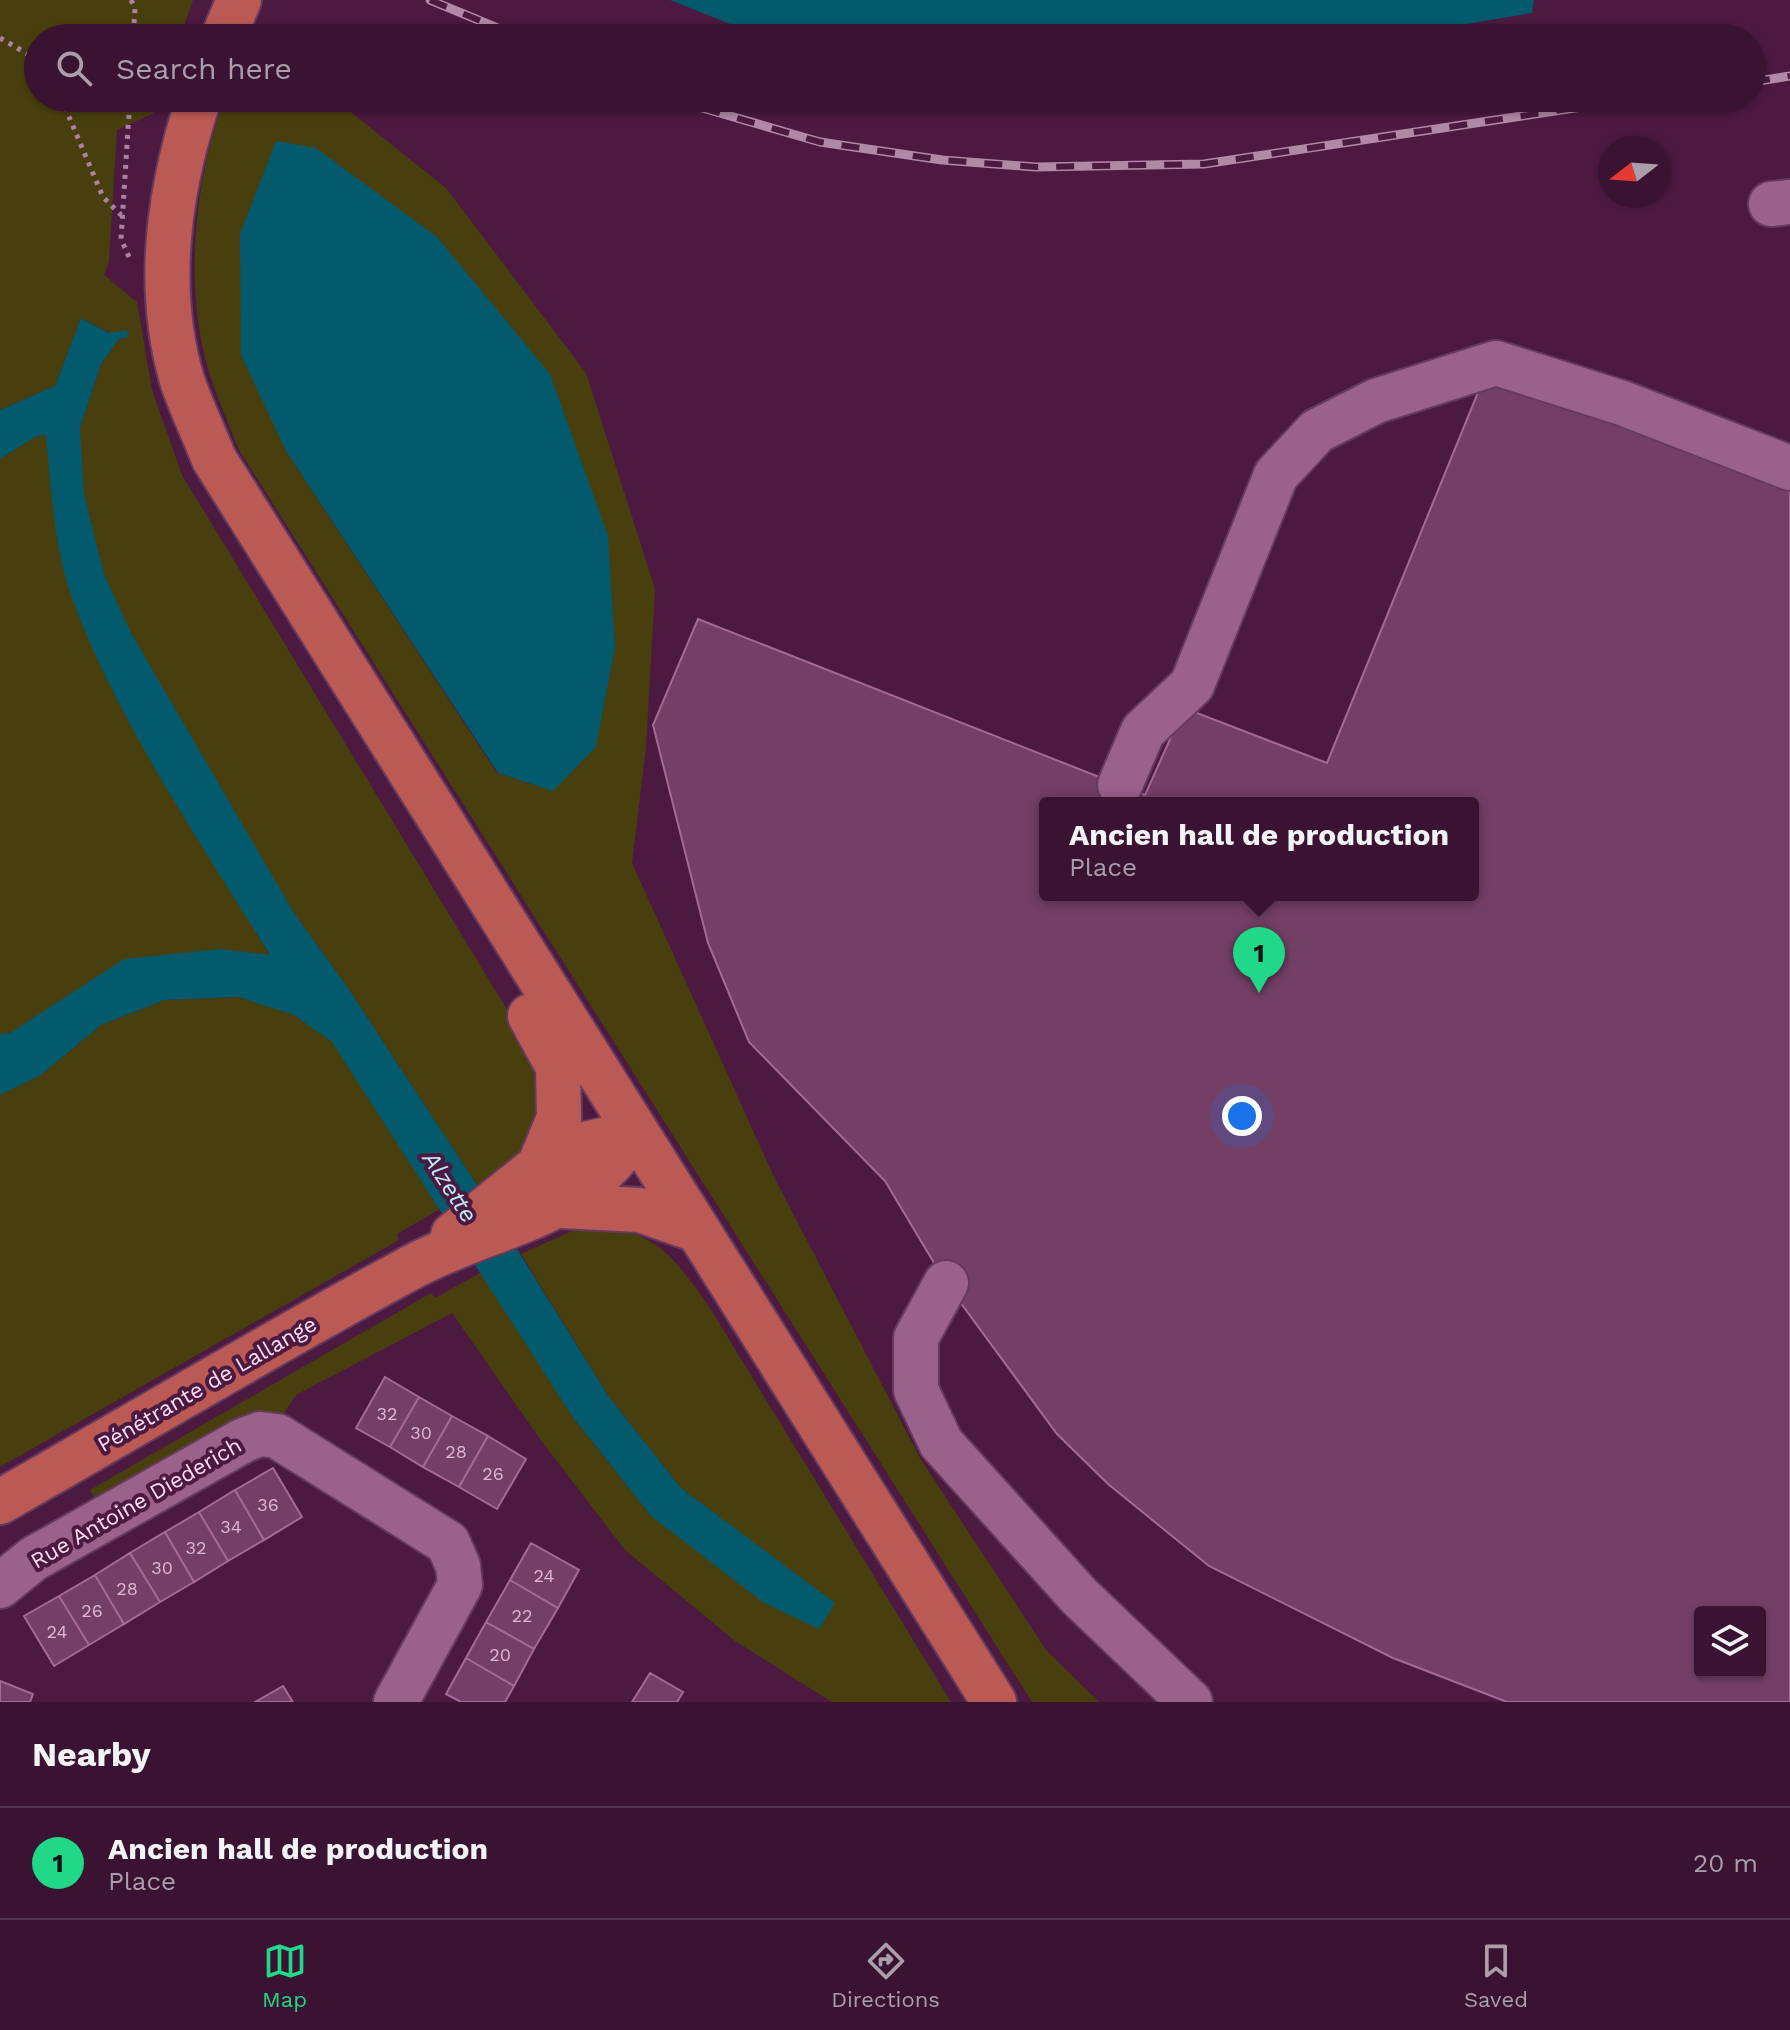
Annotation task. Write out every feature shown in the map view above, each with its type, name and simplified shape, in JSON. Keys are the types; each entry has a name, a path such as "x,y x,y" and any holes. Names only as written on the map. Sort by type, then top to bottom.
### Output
{"main road":[{"path":"229,24 239,0"},
{"path":"194,112 182,147 171,216 167,299 182,380 214,459 994,1702"},
{"name":"Pénétrante de Lallange","path":"457,848 508,975 558,1067 559,1118 539,1166"},
{"name":"Pénétrante de Lallange","path":"415,1266 539,1166 586,1144 636,1132"},
{"name":"Pénétrante de Lallange","path":"0,1502 415,1266 562,1206 614,1165 636,1132"},
{"name":"Pénétrante de Lallange","path":"562,1206 640,1210 697,1230"}],"street":[{"path":"1120,785 1143,731 1192,685 1276,475 1317,431 1376,401 1496,363 1622,403 1790,468"},
{"path":"946,1283 916,1338 916,1390 941,1443 1079,1596 1190,1702"},
{"name":"Rue Antoine Diederich","path":"0,1586 33,1559 244,1440 260,1434 277,1436 448,1543 458,1566 460,1585 396,1702"}],"path":[{"path":"131,0 135,8 134,24"},
{"path":"0,38 24,52"},
{"path":"67,112 103,197 122,215"},
{"path":"129,112 121,239 129,257 169,261"}],"shaded area":[{"path":"0,0 193,0 185,24 24,24 24,112 154,112 117,130 109,261 104,275 137,302 152,390 182,475 528,1044 538,1094 535,1127 517,1155 479,1188 348,988 294,913 236,898 270,956 220,949 67,998 10,1033 0,1034 0,459 35,437 80,428 101,364 119,339 127,337 110,333 81,318 55,386 0,410"},
{"path":"220,112 351,112 446,188 586,373 655,589 646,747 632,863 774,1177 920,1458 1046,1650 1099,1702 1032,1702 239,450 210,375 197,308 196,236 206,164","holes":["286,451 554,791 497,773"]},
{"path":"238,997 294,1015 332,1041 440,1209 397,1234 399,1240 0,1467 0,1095 41,1075 101,1025 165,1000"},
{"path":"610,1225 656,1245 677,1264 708,1305 951,1702 832,1702 735,1641 625,1550 540,1439 452,1313 296,1395 281,1418 263,1411 98,1504 90,1490 431,1293 435,1298 482,1272 572,1416 651,1516 834,1603 681,1488 609,1397 521,1254 574,1230"}],"water":[{"path":"670,0 1534,0 1532,13 1467,24 730,24"},
{"path":"276,141 316,148 437,237 550,374 608,536 615,647 596,747 553,791 498,773 286,451 241,355 240,234"},
{"name":"Alzette","path":"81,318 109,333 127,330 128,337 119,339 101,364 80,428 84,494 104,574 131,633 294,913 348,988 479,1188 609,1397 681,1488 835,1603 819,1629 764,1603 651,1516 572,1416 332,1042 294,1015 238,997 165,1000 101,1025 41,1075 0,1095 0,1034 10,1033 124,959 220,949 270,955 162,781 90,644 61,559 46,435 35,437 0,459 0,410 55,386"}],"building":[{"path":"1485,375 1790,492 1790,1702 1507,1702 1393,1658 1209,1566 1108,1484 1057,1434 946,1283 885,1181 749,1042 708,943 653,725 698,619 1145,795 1184,708 1327,763"},
{"path":"385,1377 419,1397 390,1447 356,1428"},
{"path":"419,1397 452,1416 423,1467 390,1447"},
{"path":"452,1416 488,1436 459,1487 423,1467"},
{"path":"488,1436 526,1459 497,1509 459,1487"},
{"path":"273,1468 302,1517 264,1540 235,1490"},
{"path":"235,1490 264,1540 228,1561 199,1512"},
{"path":"199,1512 228,1561 194,1582 165,1532"},
{"path":"165,1532 194,1582 160,1602 130,1553"},
{"path":"531,1543 579,1570 558,1608 510,1580"},
{"path":"130,1553 160,1602 124,1624 95,1575"},
{"path":"95,1575 124,1624 89,1645 59,1596"},
{"path":"510,1580 558,1608 534,1649 486,1622"},
{"path":"59,1596 89,1645 54,1666 24,1616"},
{"path":"486,1622 534,1649 514,1686 466,1658"},
{"path":"466,1658 514,1686 505,1702 461,1702 446,1694"},
{"path":"650,1673 683,1692 677,1702 632,1702"},
{"path":"0,1681 33,1694 30,1702 0,1702"},
{"path":"283,1686 293,1702 255,1702"}],"railway":[{"path":"430,0 488,24"},
{"path":"1766,80 1790,76"},
{"path":"716,112 820,142 942,160 1036,167 1204,164 1548,112"}],"place":[{"name":"Ancien hall de production","path":"1259,993"}]}
